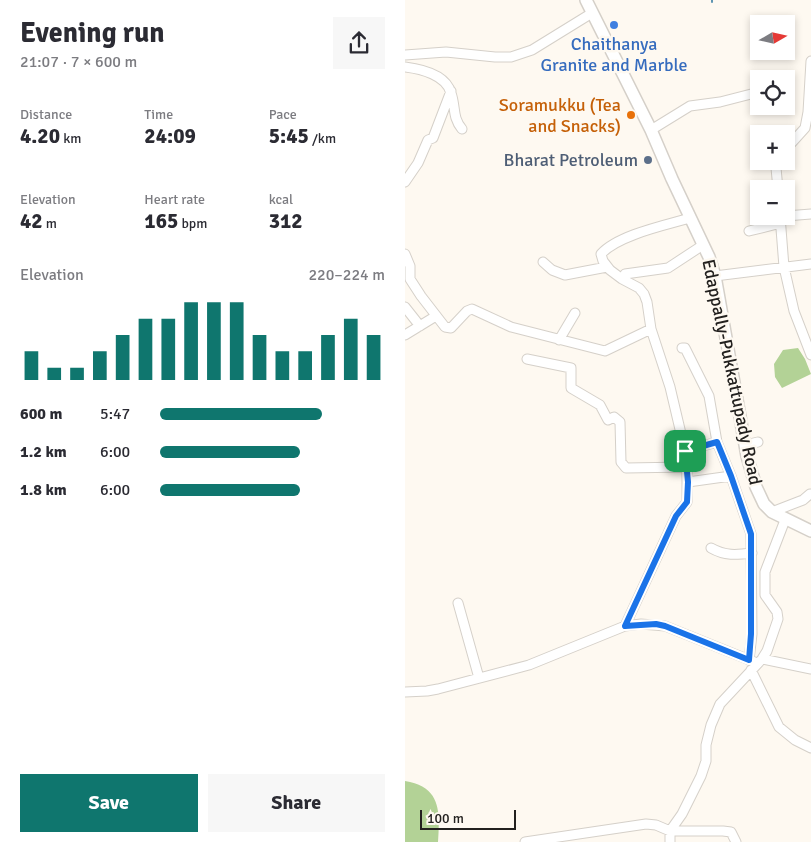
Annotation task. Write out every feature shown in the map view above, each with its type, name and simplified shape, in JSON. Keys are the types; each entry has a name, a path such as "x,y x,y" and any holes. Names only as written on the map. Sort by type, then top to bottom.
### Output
{"main road":[{"name":"Edappally-Pukkattupady Road","path":"586,0 651,130 709,257 715,276 745,445 756,487 764,504 772,512 811,531"}],"street":[{"path":"405,55 446,52 495,57 511,56 532,50 592,13"},
{"path":"795,139 805,128 808,112 811,61"},
{"path":"405,67 440,78 451,91 455,122 462,129"},
{"path":"405,182 418,163 428,140 433,138 451,91"},
{"path":"651,130 690,106 720,102 750,94"},
{"path":"795,216 811,214"},
{"path":"625,626 676,516 687,502 688,482 685,451 670,387 651,329 644,294 639,288 622,279 607,267 601,254 606,248 640,233 690,218"},
{"path":"749,231 765,225"},
{"path":"783,225 783,267 794,311 810,349"},
{"path":"625,274 668,268 703,245"},
{"path":"405,254 410,266 411,279 435,316 445,327 451,328 467,311 472,309 511,327 605,351 651,329"},
{"path":"543,262 552,270 565,275 607,267"},
{"path":"715,276 811,264"},
{"path":"405,307 420,326"},
{"path":"559,340 575,313"},
{"path":"405,335 435,316"},
{"path":"682,348 685,348 709,396 717,442 751,534 751,634 756,661"},
{"path":"527,359 571,368 571,388 600,405 608,420 614,417 621,422 621,462 626,468 686,467"},
{"path":"685,451 717,442"},
{"path":"745,445 758,442"},
{"path":"688,482 731,476"},
{"path":"772,512 803,500 810,494"},
{"path":"670,842 670,831 682,814 701,776 706,760 706,745 711,725 720,704 751,670 756,661 767,651 778,619 777,612 765,595 765,572 785,520"},
{"path":"711,548 720,554 752,553"},
{"path":"458,603 479,678"},
{"path":"405,692 427,691 529,664 625,626 641,624 665,626 756,661 811,669"},
{"path":"751,670 779,728 795,740 811,748"},
{"path":"525,842 546,841 646,824 656,825 670,831 731,832 736,842"}],"green space":[{"path":"798,348 811,374 782,388 775,377 774,364 783,350"},
{"path":"405,781 426,789 436,802 439,820 438,842 405,842"}],"place":[{"name":"Chaithanya Granite and Marble","path":"614,25"},
{"name":"Soramukku (Tea and Snacks)","path":"631,115"},
{"name":"Bharat Petroleum","path":"648,160"}],"route":[{"path":"717,442 751,534 751,634 749,660 740,658 725,649 665,626 656,624 625,626 676,516 687,502 688,482 685,451 717,442"}]}
